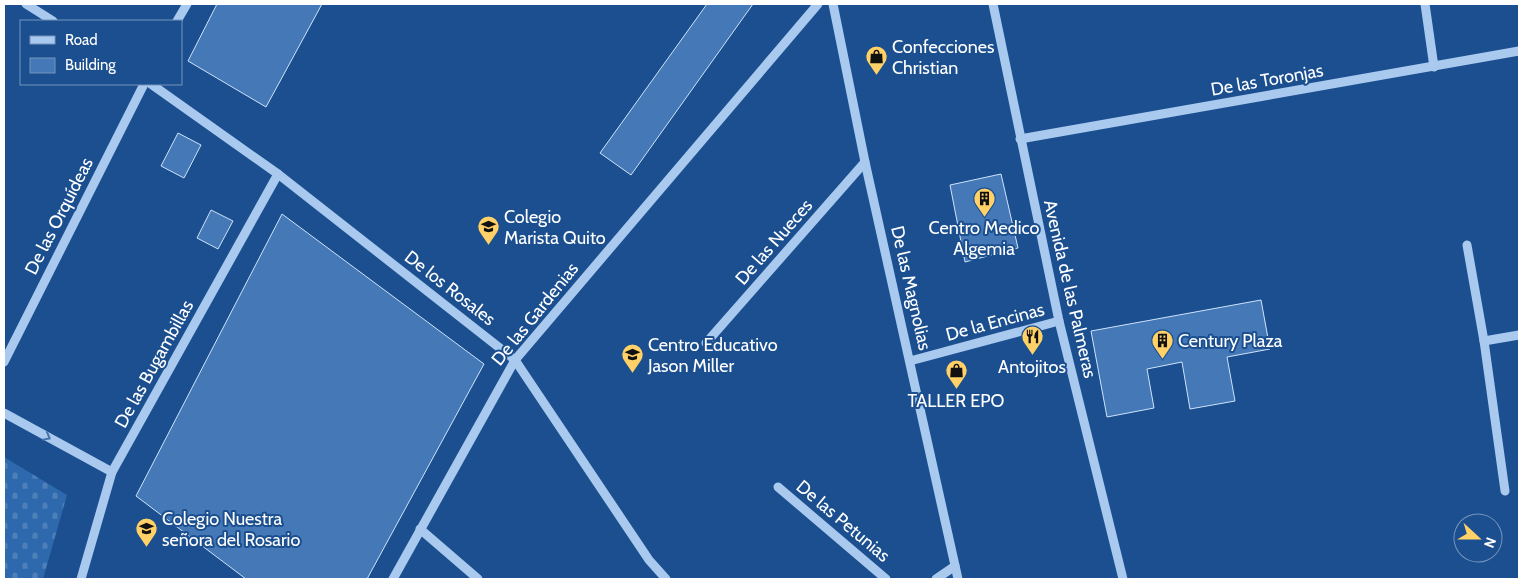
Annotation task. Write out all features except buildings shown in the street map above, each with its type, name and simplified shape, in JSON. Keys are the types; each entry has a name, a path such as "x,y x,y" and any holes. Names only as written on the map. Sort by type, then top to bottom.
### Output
{"street":[{"path":"26,4 51,20"},
{"path":"178,20 186,4"},
{"name":"De las Gardenias","path":"393,579 515,360 818,4"},
{"name":"De las Magnolias","path":"833,4 958,579"},
{"name":"Avenida de las Palmeras","path":"993,4 1060,321 1123,579"},
{"path":"1425,4 1434,67"},
{"name":"De las Toronjas","path":"1020,139 1519,51"},
{"name":"De las Orquídeas","path":"4,362 143,85"},
{"name":"De los Rosales","path":"152,85 278,174 515,360 650,560 666,579"},
{"name":"De las Nueces","path":"706,343 866,162"},
{"name":"De las Bugambillas","path":"81,579 112,472 278,174"},
{"path":"1467,245 1484,341 1505,491"},
{"name":"De la Encinas","path":"910,361 1060,321"},
{"path":"1484,341 1519,335"},
{"path":"4,413 112,472"},
{"name":"De las Petunias","path":"778,487 886,579"},
{"path":"420,529 478,579"},
{"path":"936,579 955,566"}],"green space":[{"path":"4,457 67,495 43,579 4,579"}],"place":[{"name":"Confecciones Christian","path":"876,76"},
{"name":"Centro Medico Algemia","path":"984,217"},
{"name":"Colegio Marista Quito","path":"488,246"},
{"name":"Antojitos","path":"1032,356"},
{"name":"Century Plaza","path":"1162,360"},
{"name":"Centro Educativo Jason Miller","path":"632,374"},
{"name":"TALLER EPO","path":"956,390"},
{"name":"Colegio Nuestra señora del Rosario","path":"146,548"}]}
